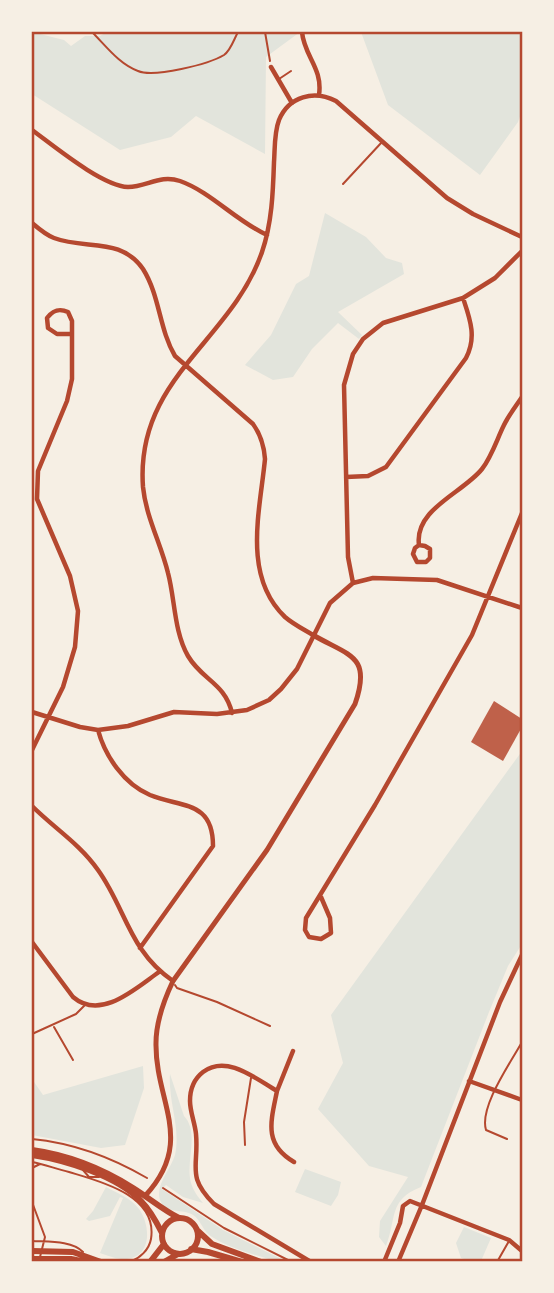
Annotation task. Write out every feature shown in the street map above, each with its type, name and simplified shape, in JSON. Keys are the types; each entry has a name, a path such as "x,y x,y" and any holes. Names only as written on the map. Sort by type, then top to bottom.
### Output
{"main road":[{"path":"32,1152 55,1154 93,1167 142,1201 162,1233 164,1244 170,1251 180,1254"},
{"path":"32,1152 104,1177 142,1201 190,1221 212,1244 261,1262"},
{"path":"162,1233 168,1222 179,1218"},
{"path":"191,1250 197,1240 196,1229"},
{"path":"150,1262 164,1244"},
{"path":"164,1262 191,1250 242,1262"},
{"path":"32,1251 66,1251 101,1262"},
{"path":"36,1260 86,1259"}],"street":[{"path":"302,32 304,43 317,70 319,95"},
{"path":"271,66 292,103"},
{"path":"232,713 225,694 201,673 186,654 169,573 147,511 143,488 143,460 148,434 166,391 225,318 246,288 260,259 272,206 277,125 284,112 292,103 304,97 319,95 341,103 447,198 473,215 523,237"},
{"path":"32,130 115,185 136,186 167,178 181,182 249,227 267,235"},
{"path":"32,223 54,238 107,245 118,248 136,260 153,291 167,341 175,356 260,433 265,459 257,545 259,573 265,589 284,616 352,656 361,670 360,690 355,704 337,737 267,850 173,981 159,1017 156,1044 169,1115 171,1145 164,1167 142,1201"},
{"path":"353,583 348,557 344,385 353,354 363,339 383,323 463,298 495,278 523,251"},
{"path":"346,477 368,476 386,467 466,358 472,345 473,333 463,298"},
{"path":"32,750 63,687 75,647 78,611 70,576 37,499 38,471 67,401 72,379 72,321 68,312 61,309 52,311 47,317 48,328 57,334 71,334"},
{"path":"419,545 428,547 431,552 426,562 417,562 413,557 413,551 419,545 419,531 424,520 482,469 505,423 523,397"},
{"path":"321,897 330,918 331,933 321,939 309,937 305,930 306,918 321,897 472,635 523,513"},
{"path":"32,712 98,730 128,726 174,712 232,713 257,706 281,689 297,669 330,603 353,583 373,578 423,578 457,585 523,608"},
{"path":"98,730 105,748 126,779 149,794 195,808 207,817 213,831 213,846 140,948"},
{"path":"32,806 89,858 100,873 140,948 159,972 173,981"},
{"path":"32,942 73,997 86,1004 104,1005 124,996 159,972"},
{"path":"398,1262 500,1002 523,954"},
{"path":"293,1051 277,1091 272,1132 276,1150 294,1162"},
{"path":"277,1091 238,1068 222,1065 199,1074 194,1082 190,1102 196,1135 195,1174 201,1191 214,1204 311,1262"},
{"path":"469,1080 523,1101"},
{"path":"384,1262 400,1223 403,1206 410,1201 509,1240 523,1251"}],"lane":[{"path":"92,32 121,61 135,70 149,74 170,72 220,57 230,49 238,32"},
{"path":"278,79 291,71"},
{"path":"343,184 383,141"},
{"path":"32,469 38,471"},
{"path":"173,981 177,988 217,1002 270,1026"},
{"path":"32,1034 76,1014 86,1004"},
{"path":"53,1026 73,1060"},
{"path":"507,1139 489,1131 484,1122 495,1090 523,1042"},
{"path":"245,1145 244,1122 251,1077"},
{"path":"32,1162 89,1177 142,1201 150,1225 151,1241 141,1256 130,1262"},
{"path":"32,1168 41,1164"},
{"path":"79,1167 89,1177 104,1177"},
{"path":"32,1202 45,1233 45,1242 36,1260"},
{"path":"497,1262 509,1240"},
{"path":"32,1241 80,1248 86,1259"}],"path":[{"path":"265,32 271,66"},
{"path":"32,1139 62,1144 103,1156 147,1178"},
{"path":"163,1188 224,1228 292,1262"}],"shaded area":[{"path":"32,32 64,40 71,46 85,36 100,36 107,32 300,32 266,57 265,154 196,116 171,137 120,150 32,94"},
{"path":"361,32 522,32 522,111 518,122 480,175 388,105"},
{"path":"325,213 366,237 386,258 402,263 404,274 338,312 362,335 359,339 338,323 312,349 293,377 273,380 245,365 271,335 296,284 309,276"},
{"path":"522,751 522,944 508,966 421,1187 410,1192 398,1204 386,1246 379,1237 380,1221 408,1177 369,1166 318,1109 343,1063 331,1015"},
{"path":"143,1066 144,1088 125,1145 101,1148 32,1135 32,1079 43,1095"},
{"path":"170,1074 191,1131 191,1183 203,1203 183,1197 166,1185 162,1189 223,1230 285,1261 275,1261 224,1244 209,1235 193,1215 163,1205 160,1189 175,1155 176,1145"},
{"path":"305,1169 341,1182 338,1195 331,1206 295,1192"},
{"path":"106,1187 132,1202 143,1215 147,1238 145,1246 135,1257 121,1259 100,1253 123,1198 120,1197 110,1216 89,1221 86,1219"},
{"path":"464,1227 491,1238 481,1261 461,1258 456,1243"}],"building":[{"path":"494,701 522,719 522,727 503,761 471,742"}]}
